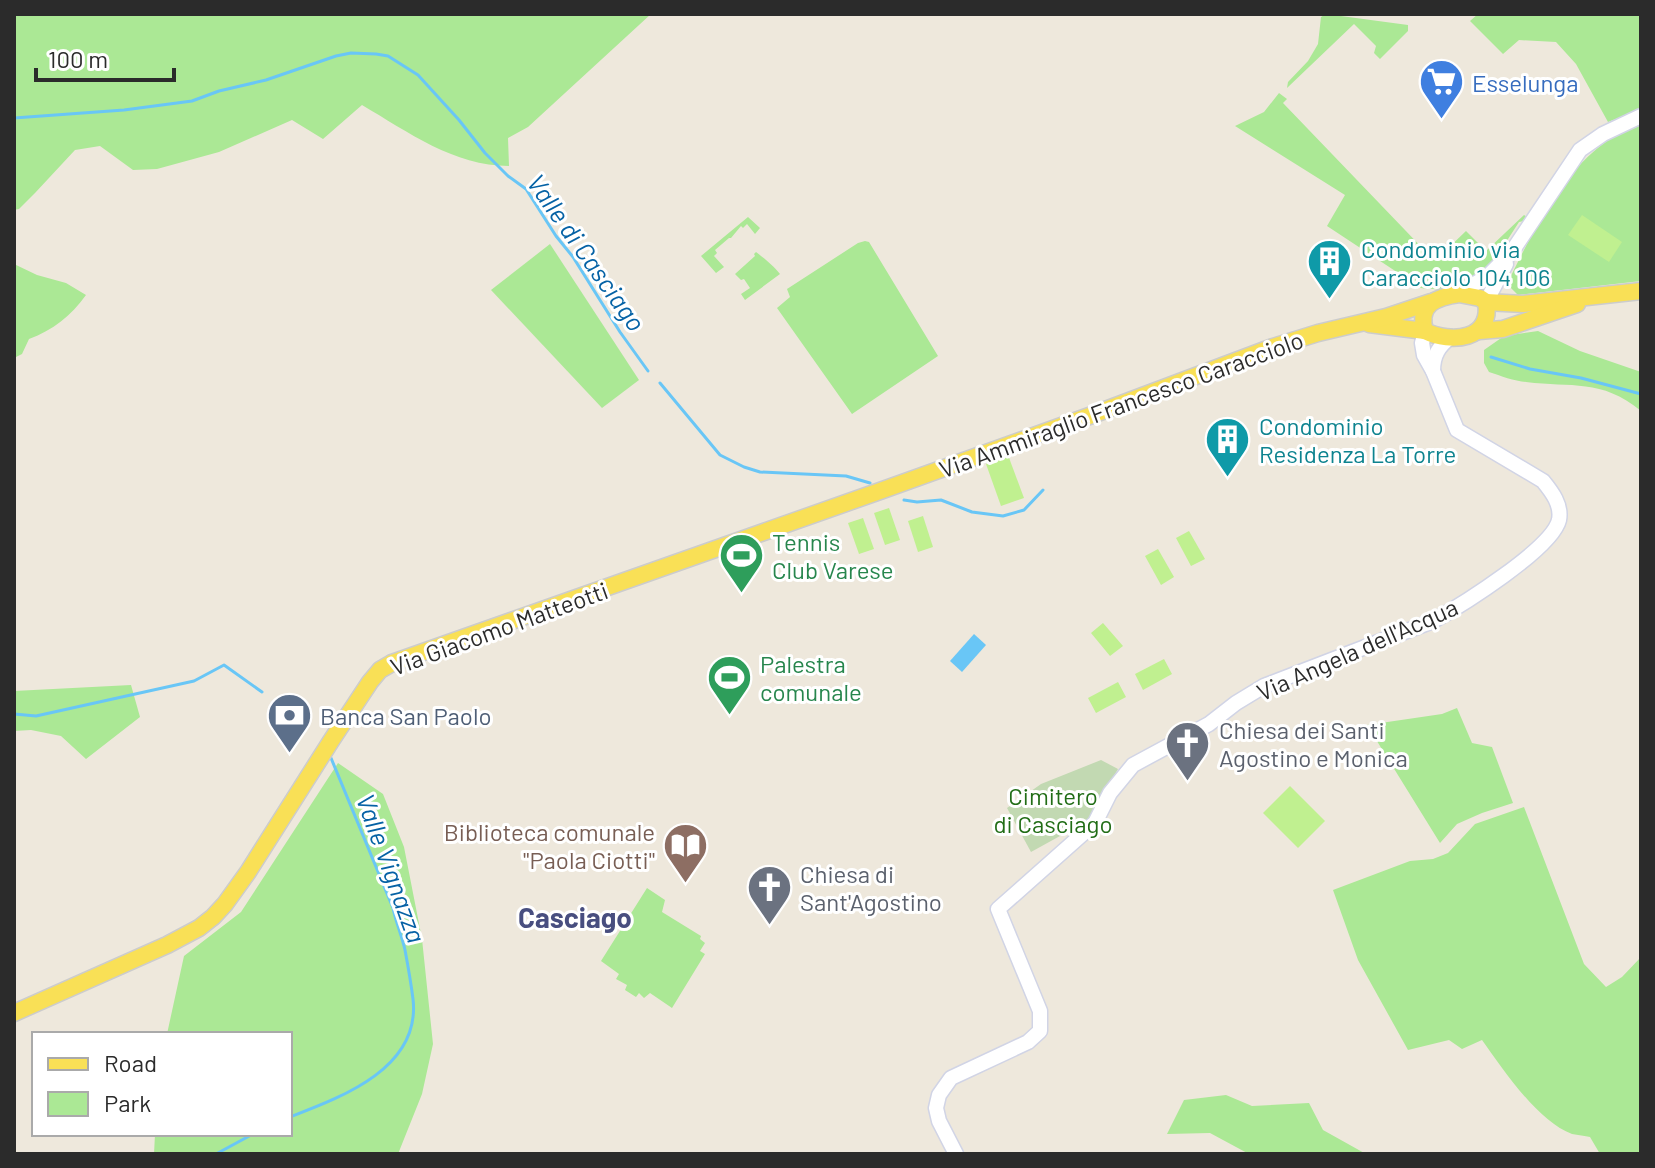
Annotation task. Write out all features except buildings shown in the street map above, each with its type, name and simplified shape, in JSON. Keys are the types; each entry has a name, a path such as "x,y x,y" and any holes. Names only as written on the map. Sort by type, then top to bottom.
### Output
{"main road":[{"path":"1459,294 1480,298 1490,296 1507,304 1523,304 1641,291"},
{"name":"Via Ammiraglio Francesco Caracciolo","path":"880,491 1273,347 1459,294"},
{"path":"1479,331 1486,319 1490,296"},
{"path":"1451,337 1503,329 1600,296"},
{"path":"1424,337 1424,315 1431,302"},
{"name":"Via Ammiraglio Francesco Caracciolo","path":"1364,323 1405,330 1424,337 1451,337"},
{"name":"Via Giacomo Matteotti","path":"14,1013 167,945 213,917 248,872 370,682 386,666 880,491"}],"street":[{"path":"1490,296 1511,253 1580,150 1603,134 1641,116"},
{"path":"1459,294 1489,275 1511,253"},
{"name":"Via Angela dell'Acqua","path":"956,1154 939,1121 936,1108 939,1095 951,1078 1028,1042 1040,1031 1040,1011 998,909 1095,823 1110,793 1133,765 1209,724 1264,686 1433,621 1539,549 1554,532 1560,518 1558,503 1543,481 1457,430 1424,355 1424,337"},
{"path":"1433,371 1437,350 1451,337"}],"green space":[{"path":"14,14 651,14 528,127 508,138 509,166 450,154 362,105 323,139 292,120 219,152 157,169 133,170 100,146 75,150 19,209 14,210"},
{"path":"1326,14 1408,25 1408,31 1380,59 1374,53 1376,46 1354,24 1287,88 1288,82 1308,61 1318,44 1321,17"},
{"path":"1478,14 1641,14 1641,109 1608,122 1576,64 1556,42 1519,40 1503,54 1470,21"},
{"path":"1279,93 1287,99 1283,103 1429,255 1435,250 1441,255 1466,231 1486,251 1524,215 1527,217 1519,222 1491,263 1470,281 1456,287 1421,288 1327,226 1345,195 1235,126 1264,112"},
{"path":"1641,125 1641,281 1518,295 1507,284 1561,187 1590,154 1619,134"},
{"path":"1582,215 1622,242 1609,262 1568,235"},
{"path":"748,217 760,228 755,234 747,224 743,228 741,226 715,250 717,253 714,256 724,267 716,273 701,256"},
{"path":"865,241 869,242 938,356 852,414 777,308 790,297 787,289"},
{"path":"550,244 639,380 602,408 491,290"},
{"path":"756,252 780,274 745,300 741,294 750,288 744,279 735,274"},
{"path":"14,264 37,275 66,283 86,295 61,322 29,339 22,354 14,358"},
{"path":"1538,331 1580,351 1641,372 1641,411 1613,393 1599,389 1521,381 1489,372 1484,363 1484,350 1504,336"},
{"path":"1008,455 1024,498 1001,506 986,464"},
{"path":"889,508 900,540 885,545 874,513"},
{"path":"923,516 933,547 918,552 908,521"},
{"path":"863,518 874,549 859,554 848,523"},
{"path":"1189,531 1205,559 1191,566 1176,538"},
{"path":"1158,549 1174,577 1161,585 1145,556"},
{"path":"1103,623 1123,646 1110,656 1091,633"},
{"path":"1164,659 1172,674 1143,690 1135,674"},
{"path":"1118,682 1126,697 1096,713 1088,698"},
{"path":"131,685 140,717 86,759 61,736 31,730 14,731 14,691"},
{"path":"1457,708 1472,743 1492,747 1513,803 1457,824 1440,843 1367,725 1442,714"},
{"name":"Cimitero di Casciago","path":"1101,760 1118,769 1089,820 1031,852 1007,808 1041,784"},
{"path":"338,763 383,794 404,847 422,939 433,1044 422,1094 398,1154 154,1154 155,1136 292,1136 292,1032 167,1032 184,956 241,912"},
{"path":"1290,786 1325,821 1298,848 1263,813"},
{"path":"1524,807 1584,964 1606,987 1622,977 1641,957 1641,1154 1600,1154 1590,1137 1559,1128 1522,1093 1482,1040 1462,1049 1449,1040 1408,1050 1358,960 1333,890 1410,861 1433,859 1448,853 1475,824"},
{"path":"647,888 665,900 662,912 701,936 705,943 700,951 705,954 672,1008 650,993 644,998 639,993 636,997 625,990 627,985 616,979 619,974 601,961"},
{"path":"1226,1095 1252,1106 1309,1103 1323,1130 1366,1154 1249,1154 1210,1133 1167,1134 1184,1100"}],"water":[{"path":"974,634 986,645 962,672 950,661"}],"waterway":[{"name":"Valle di Casciago","path":"14,118 124,110 192,101 336,56 351,53 388,56 418,75 485,153 526,189 648,371"},
{"name":"Valle di Casciago","path":"1491,357 1641,394"},
{"name":"Valle di Casciago","path":"660,383 720,455 744,467 760,472 846,476 870,483"},
{"name":"Valle di Casciago","path":"904,500 941,500 972,512 1003,516 1024,510 1043,490"},
{"path":"14,714 36,716 194,681 224,665 262,692"},
{"name":"Valle Vignazza","path":"292,1116 332,1100 374,1076 404,1044 412,1023 413,999 409,974 393,908 331,758"},
{"name":"Valle Vignazza","path":"216,1154 249,1136"}],"place":[{"name":"Esselunga","path":"1441,121"},
{"name":"Condominio via Caracciolo 104 106","path":"1330,301"},
{"name":"Condominio Residenza La Torre","path":"1228,478"},
{"name":"Tennis Club Varese","path":"741,594"},
{"name":"Palestra comunale","path":"729,716"},
{"name":"Banca San Paolo","path":"289,754"},
{"name":"Chiesa dei Santi Agostino e Monica","path":"1188,782"},
{"name":"Biblioteca comunale \"Paola Ciotti\"","path":"686,884"},
{"name":"Chiesa di Sant'Agostino","path":"769,926"}],"district":[{"name":"Casciago","path":"575,917"}]}
